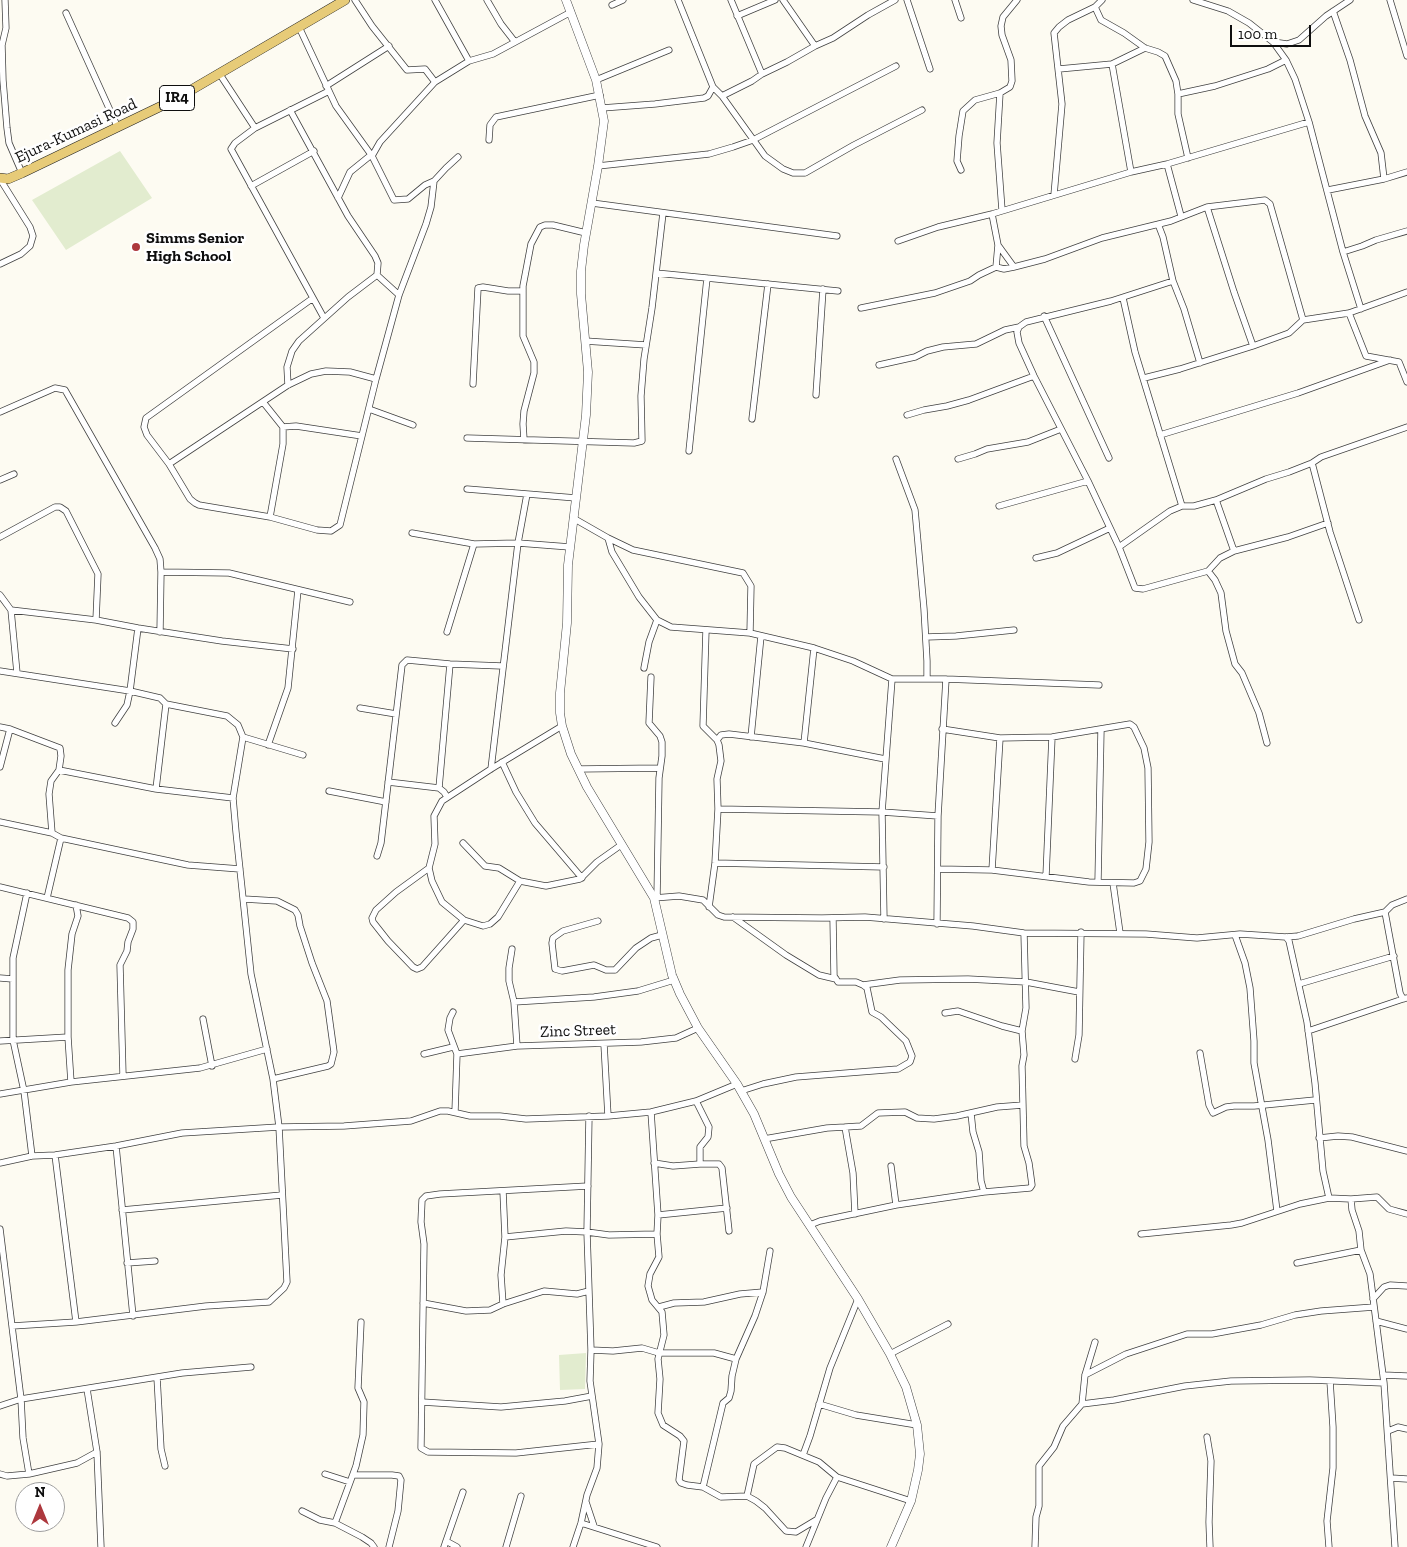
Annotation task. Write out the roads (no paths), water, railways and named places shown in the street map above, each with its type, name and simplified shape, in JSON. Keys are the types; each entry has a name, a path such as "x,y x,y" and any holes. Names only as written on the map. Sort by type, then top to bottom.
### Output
{"main road":[{"name":"Ejura-Kumasi Road","path":"0,179 8,179 22,173 174,100 345,0"}],"street":[{"path":"5,0 2,46 6,128 9,143 22,173"},
{"path":"355,0 407,70 425,69 435,82"},
{"path":"435,0 469,61"},
{"path":"488,0 501,24 515,42"},
{"path":"566,0 596,80 604,121 581,271 588,372 570,548 567,623 561,675 560,713 568,747 578,769 621,845 656,898"},
{"path":"612,5 623,0"},
{"path":"678,0 713,87 722,96 765,156 783,169 792,173 805,173 922,110"},
{"path":"731,0 762,74"},
{"path":"737,16 775,0"},
{"path":"783,0 815,46"},
{"path":"722,96 833,38 895,0"},
{"path":"907,0 930,69"},
{"path":"955,0 961,18"},
{"path":"961,170 957,161 963,111 975,100 1000,93 1010,86 1012,82 1011,60 1002,36 1001,26 1003,17 1017,0"},
{"path":"1054,195 1062,104 1054,33 1068,20 1095,8 1102,0"},
{"path":"1193,0 1214,2 1249,23 1273,42 1286,60 1295,79 1309,122 1343,252 1361,309"},
{"path":"1273,42 1294,43 1333,11 1350,0"},
{"path":"1390,0 1407,56"},
{"path":"1095,8 1101,20 1124,32 1145,48 1165,56 1176,82 1178,114 1188,158"},
{"path":"1333,11 1350,60 1365,116 1381,154 1384,179"},
{"path":"338,198 350,172 372,155 380,142 435,82 469,61 493,54 571,12"},
{"path":"66,13 118,128"},
{"path":"298,28 336,106 372,155 394,200 408,199 425,185 434,181 458,157"},
{"path":"324,318 231,149 235,142 255,128 327,88 389,46"},
{"path":"1059,69 1112,64 1145,48"},
{"path":"596,80 669,50"},
{"path":"1178,94 1215,86 1268,69 1286,60"},
{"path":"1112,64 1131,172"},
{"path":"598,166 709,154 753,140 896,66"},
{"path":"219,73 255,128"},
{"path":"602,108 704,98 708,96 713,87"},
{"path":"1000,93 997,143 1002,210"},
{"path":"489,140 490,125 496,117 600,95"},
{"path":"288,385 287,367 292,352 300,341 348,297 377,275 378,263 338,198 290,110"},
{"path":"898,241 938,227 992,214 1131,172 1168,164 1309,122"},
{"path":"251,186 314,151"},
{"path":"1168,164 1181,216"},
{"path":"1328,190 1384,179 1407,172"},
{"path":"0,179 33,236 30,246 21,254 0,264"},
{"path":"313,298 146,418 144,427 147,435 169,464 190,499 195,503 270,516 317,530 336,530 340,526 376,378 400,295 426,224 431,207 434,181"},
{"path":"861,308 935,293 970,282 979,275 996,267 1004,269 1045,259 1102,238 1171,221 1207,207 1234,202 1268,201 1303,320"},
{"path":"592,203 837,236"},
{"path":"1207,207 1253,346"},
{"path":"467,438 634,443 642,441 642,396 646,345 663,213"},
{"path":"992,214 998,245 996,267"},
{"path":"1158,224 1163,237 1173,281 1184,309 1200,363"},
{"path":"524,440 524,410 533,383 534,362 523,336 523,291 530,250 540,227 553,225 586,234"},
{"path":"1343,252 1407,231"},
{"path":"998,245 1014,267"},
{"path":"656,273 838,291"},
{"path":"377,275 400,295"},
{"path":"689,451 707,278"},
{"path":"879,365 915,357 927,351 943,347 976,344 1006,330 1019,327 1026,322 1044,316 1123,298 1173,281"},
{"path":"752,420 768,284"},
{"path":"472,384 476,351 478,288 523,291"},
{"path":"816,395 823,289"},
{"path":"1144,378 1253,346 1288,333 1303,320 1349,313 1407,292"},
{"path":"1123,298 1135,352 1182,506"},
{"path":"1349,313 1366,356 1399,362 1407,382"},
{"path":"1044,316 1109,458"},
{"path":"1019,327 1017,336 1034,376 1088,481 1119,547 1135,588 1143,589 1208,571 1220,558 1234,551 1288,537 1328,523"},
{"path":"585,341 646,345"},
{"path":"1160,435 1298,393 1390,360"},
{"path":"169,464 288,385 311,374 326,371 350,372 376,378"},
{"path":"907,415 969,400 1034,376"},
{"path":"0,412 55,388 64,390 156,548 160,559 161,572 160,632"},
{"path":"263,402 283,427 283,444 270,516"},
{"path":"369,408 412,425"},
{"path":"283,427 296,426 362,436"},
{"path":"1119,547 1170,511 1182,506 1194,506 1216,500 1266,479 1312,463 1321,457 1407,427"},
{"path":"958,459 987,449 1034,440 1061,429"},
{"path":"896,459 915,510 926,637 926,679"},
{"path":"1312,463 1328,523 1358,620"},
{"path":"0,480 14,474"},
{"path":"999,506 1088,481"},
{"path":"467,489 576,498"},
{"path":"491,769 518,543 527,494"},
{"path":"1216,500 1234,551"},
{"path":"0,536 55,507 60,507 66,511 98,574 96,620"},
{"path":"573,518 608,538 640,551 743,573 751,586 750,633"},
{"path":"1036,558 1057,553 1110,528"},
{"path":"412,533 474,544 518,543 570,548"},
{"path":"608,538 612,552 640,597 657,620 671,627 750,633 814,648 853,661 892,679 946,679 1099,685"},
{"path":"447,632 474,544"},
{"path":"1208,571 1215,580 1220,593 1226,630 1235,664 1242,673 1259,713 1267,743"},
{"path":"161,572 229,573 350,602"},
{"path":"268,745 288,688 298,590"},
{"path":"0,595 11,610 17,674"},
{"path":"11,610 96,620 222,641 293,649"},
{"path":"644,668 649,642 657,620"},
{"path":"115,723 127,705 138,628"},
{"path":"706,630 702,726 717,740 721,750 722,761 717,779 718,809 715,863 709,906"},
{"path":"926,637 1014,630"},
{"path":"751,737 761,636"},
{"path":"804,744 814,648"},
{"path":"377,856 381,843 402,665 407,660 502,666"},
{"path":"439,788 450,664"},
{"path":"0,671 130,690 164,700 166,704 156,789"},
{"path":"651,677 649,723 660,736 662,742 659,778 656,898 662,935 674,980 698,1028 739,1088 754,1114 779,1174 858,1299 890,1354 906,1387 917,1425 920,1454 910,1501 892,1547"},
{"path":"884,919 882,812 892,679"},
{"path":"937,924 938,816 946,679"},
{"path":"12,1326 76,1322 206,1306 269,1302 284,1288 287,1282 279,1126 273,1079 251,974 234,798 243,737 238,725 227,716 166,704"},
{"path":"360,708 396,714"},
{"path":"938,869 992,870 1098,882 1134,883 1140,881 1146,869 1149,842 1148,768 1144,748 1132,725 1052,736 1000,738 942,729"},
{"path":"520,881 508,903 494,922 483,926 464,920 442,902 432,881 429,868 435,844 434,816 442,801 447,797 562,726"},
{"path":"0,727 60,748 59,770 52,781 49,794 52,833"},
{"path":"0,767 10,729"},
{"path":"1098,882 1101,730"},
{"path":"717,740 721,735 729,734 804,744 885,759"},
{"path":"1046,876 1052,736"},
{"path":"243,737 303,755"},
{"path":"992,870 1000,738"},
{"path":"502,762 516,792 535,823 582,878"},
{"path":"578,769 660,768"},
{"path":"59,770 156,789 234,798"},
{"path":"388,782 439,788 447,797"},
{"path":"329,791 386,802"},
{"path":"718,809 882,812 938,816"},
{"path":"0,822 52,833 61,838 188,865 240,869"},
{"path":"47,898 61,838"},
{"path":"463,843 485,866 499,868 520,881 546,886 582,878 597,862 621,845"},
{"path":"715,863 884,867"},
{"path":"429,868 396,892 376,910 372,918 373,922 388,941 417,969 422,967 464,920"},
{"path":"1113,883 1120,933"},
{"path":"0,887 128,918 133,922 128,950 120,965 123,1075"},
{"path":"27,893 13,958 13,1040 24,1091 32,1156"},
{"path":"656,898 679,896 703,900 721,916 733,917 865,917 1024,932 1120,933 1175,935 1197,938 1235,935 1298,936 1385,912 1392,905 1407,899"},
{"path":"244,899 277,901 295,910 312,963 327,1001 334,1052 331,1064 273,1079"},
{"path":"71,1082 68,1037 69,959 72,934 78,916 76,905"},
{"path":"1308,1031 1405,999 1399,986 1385,912"},
{"path":"0,1163 32,1156 55,1155 116,1146 182,1133 279,1126 344,1126 411,1121 435,1112 448,1111 470,1116 526,1118 608,1116 652,1112 739,1088 796,1077 898,1070 910,1062 912,1056 906,1041 881,1017 872,1012 867,988 856,982 838,982 819,975 786,955 733,917"},
{"path":"833,918 836,980"},
{"path":"598,921 563,931 553,938 555,968 562,971 594,965 606,970 615,970 636,948 651,938 662,935"},
{"path":"810,1225 820,1221 896,1205 984,1192 1030,1188 1032,1185 1029,1163 1024,1146 1022,1066 1024,1050 1022,1031 1026,1008 1024,932"},
{"path":"1075,1059 1079,1035 1081,932"},
{"path":"1235,935 1245,963 1250,988 1254,1063 1277,1211"},
{"path":"1286,937 1289,941 1308,1031 1323,1171 1329,1198"},
{"path":"512,949 509,981 514,1002 517,1046"},
{"path":"1299,984 1394,956"},
{"path":"0,978 12,979"},
{"path":"863,985 900,980 968,979 1026,982 1079,992"},
{"path":"514,1002 594,997 638,991 674,980"},
{"path":"945,1013 958,1011 1022,1031"},
{"path":"453,1012 448,1030 456,1054 455,1112"},
{"path":"203,1019 212,1066"},
{"name":"Zinc Street","path":"456,1054 517,1046 642,1042 676,1038 698,1028"},
{"path":"0,1041 68,1037"},
{"path":"604,1044 608,1116"},
{"path":"424,1054 453,1047"},
{"path":"0,1094 123,1075 212,1066 267,1049"},
{"path":"1200,1053 1209,1105 1214,1113 1226,1107 1315,1100"},
{"path":"696,1101 709,1127 708,1137 700,1146 700,1164"},
{"path":"764,1139 811,1130 861,1126 878,1114 905,1112 917,1118 934,1119 997,1107 1023,1105"},
{"path":"652,1112 659,1257 650,1274 648,1286 652,1300 662,1312 664,1335 658,1359 660,1379 658,1413 663,1425 684,1440 679,1480 687,1485 703,1487 721,1497 747,1496 765,1508 786,1531 796,1532 816,1520"},
{"path":"971,1113 984,1192"},
{"path":"573,1547 590,1484 597,1468 599,1444 590,1381 592,1350 587,1232 589,1116"},
{"path":"845,1127 853,1172 855,1214"},
{"path":"1320,1138 1352,1137 1407,1151"},
{"path":"116,1146 133,1316"},
{"path":"55,1155 76,1322"},
{"path":"654,1163 673,1166 716,1163 722,1168 729,1231"},
{"path":"891,1166 896,1205"},
{"path":"588,1186 428,1195 422,1200 424,1244 422,1448 428,1452 516,1453 599,1444"},
{"path":"503,1191 505,1237 501,1275 503,1304"},
{"path":"122,1210 282,1195"},
{"path":"1141,1234 1242,1223 1277,1211 1329,1198 1377,1197 1388,1209 1402,1214 1407,1213"},
{"path":"1351,1199 1352,1210 1359,1231 1361,1250 1370,1274 1383,1375 1395,1547"},
{"path":"658,1215 726,1208"},
{"path":"0,1229 21,1399 23,1438 29,1474"},
{"path":"505,1237 550,1232 587,1232 609,1235 657,1234"},
{"path":"1297,1263 1361,1250"},
{"path":"703,1487 723,1404 729,1398 732,1391 732,1376 736,1359 755,1316 763,1292 770,1251"},
{"path":"127,1263 155,1261"},
{"path":"1373,1300 1384,1287 1390,1284 1407,1286"},
{"path":"0,1289 7,1288"},
{"path":"423,1303 466,1311 494,1310 503,1304 544,1291 577,1294 589,1291"},
{"path":"659,1307 674,1303 704,1302 740,1294 763,1292"},
{"path":"803,1455 837,1350 858,1299"},
{"path":"1085,1375 1126,1354 1187,1334 1212,1334 1321,1311 1374,1307"},
{"path":"1376,1321 1407,1329"},
{"path":"335,1523 356,1466 363,1435 364,1402 358,1388 361,1322"},
{"path":"890,1354 948,1324"},
{"path":"1036,1547 1039,1466 1054,1447 1063,1426 1082,1404 1085,1375 1095,1342"},
{"path":"592,1350 613,1351 642,1348 659,1353 714,1353 736,1359"},
{"path":"0,1406 21,1399 182,1373 251,1367"},
{"path":"1383,1375 1407,1376"},
{"path":"157,1377 161,1449 165,1466"},
{"path":"1082,1404 1185,1386 1231,1381 1384,1383"},
{"path":"1329,1547 1327,1521 1333,1468 1330,1381"},
{"path":"87,1389 97,1452 101,1547"},
{"path":"422,1402 502,1407 566,1401 592,1396"},
{"path":"819,1404 856,1415 917,1425"},
{"path":"1388,1431 1398,1428 1407,1429"},
{"path":"1207,1437 1211,1461 1210,1547"},
{"path":"747,1496 754,1464 767,1453 777,1447 781,1447 819,1462 838,1477 910,1501"},
{"path":"0,1474 8,1476 29,1474 78,1463 97,1452"},
{"path":"325,1474 350,1482"},
{"path":"353,1475 399,1476 401,1480 398,1511 389,1547"},
{"path":"806,1547 826,1498 838,1477"},
{"path":"1391,1478 1407,1479"},
{"path":"457,1547 445,1544 463,1492"},
{"path":"506,1547 521,1496"},
{"path":"586,1502 594,1526"},
{"path":"302,1511 320,1520 335,1523 362,1537 374,1547"},
{"path":"581,1523 657,1547"}],"place":[{"name":"Simms Senior High School","path":"136,247"}]}
